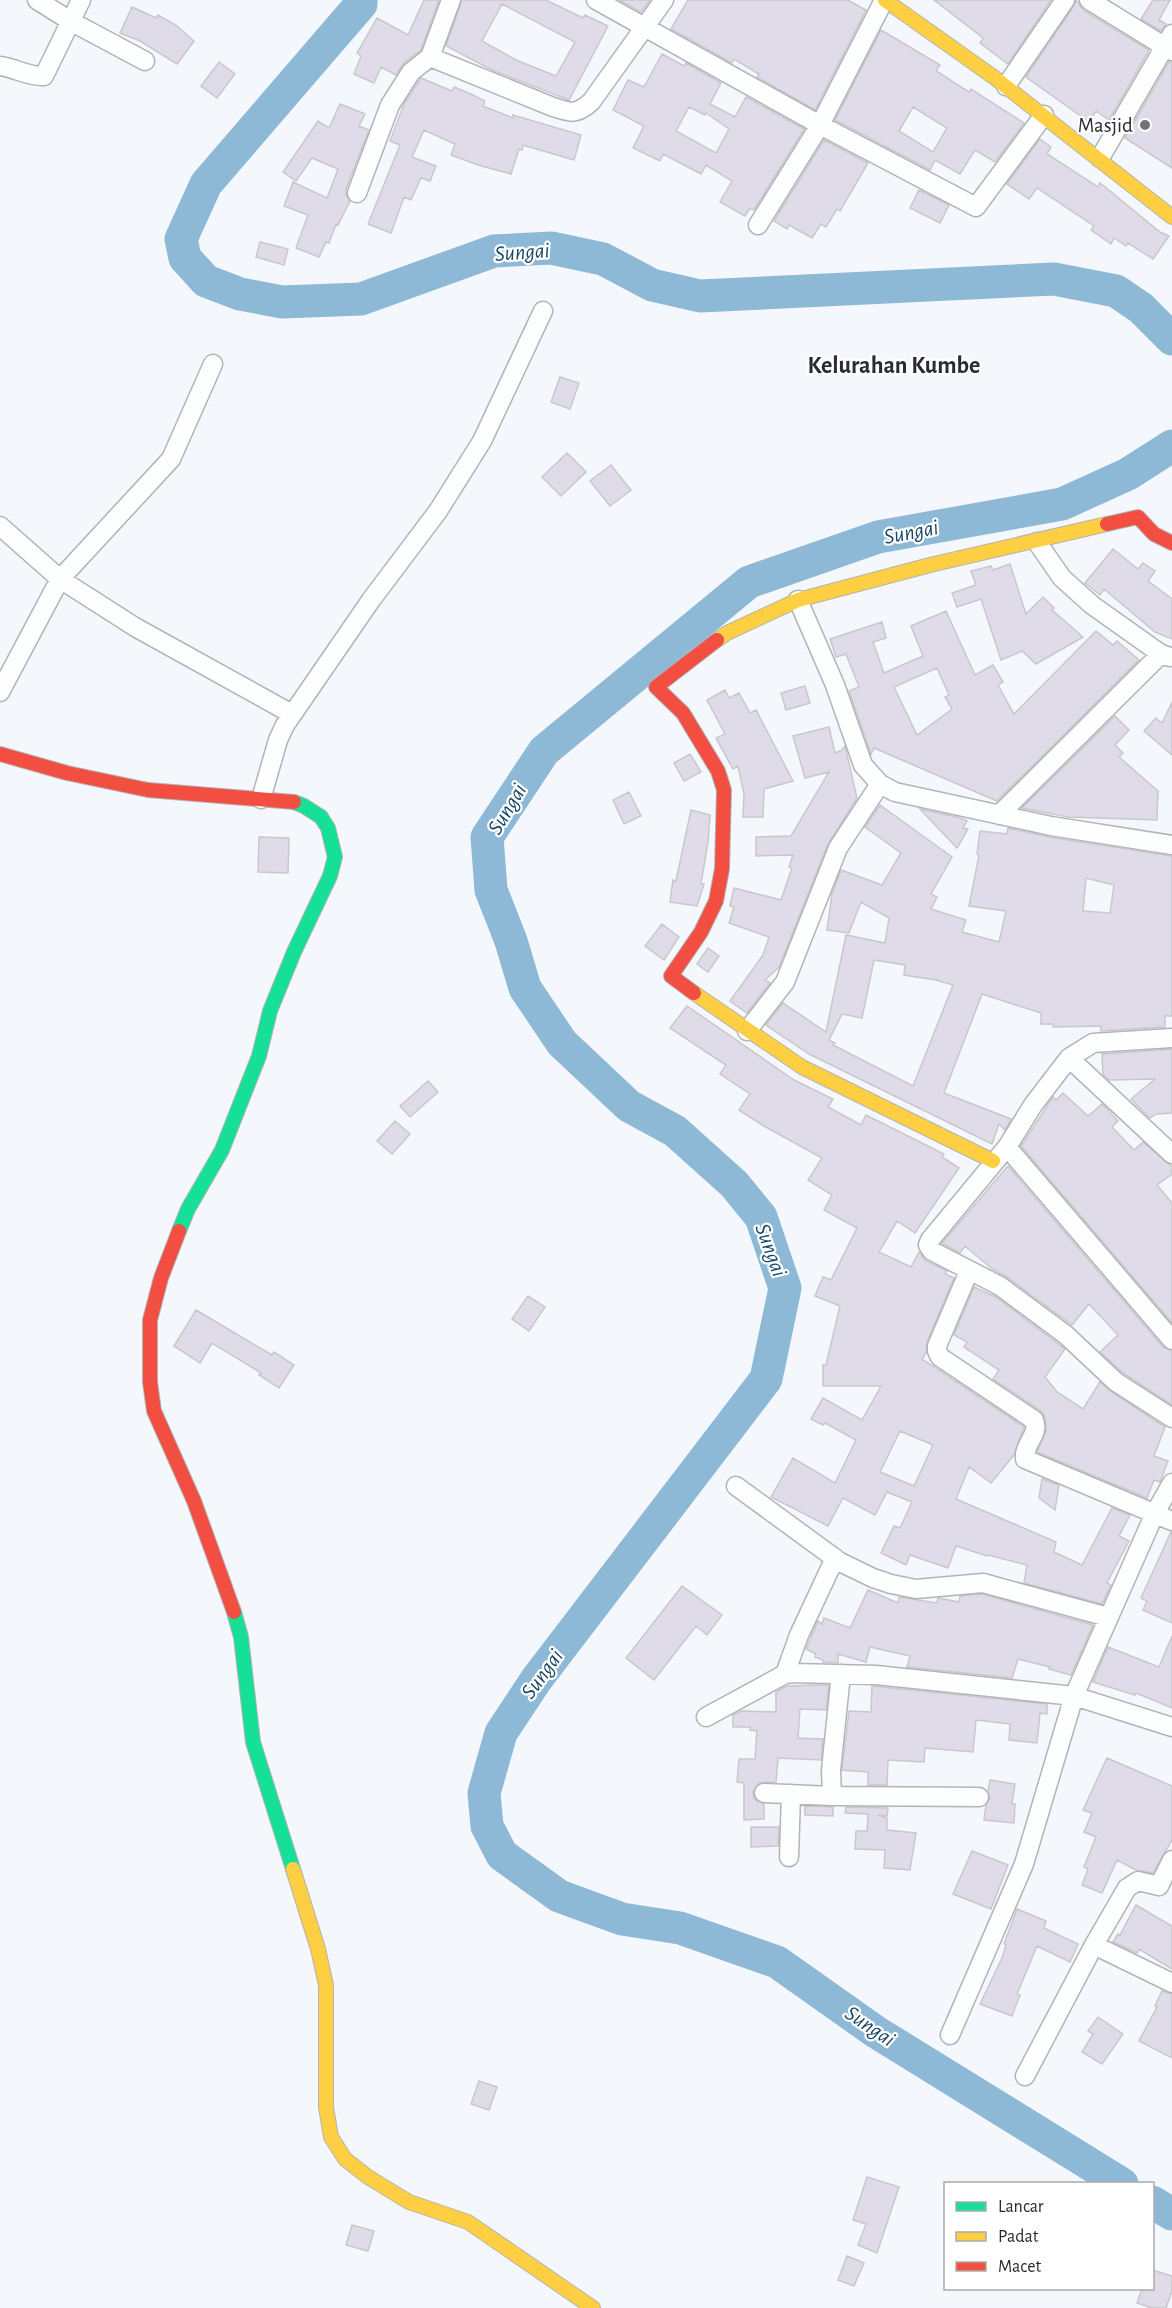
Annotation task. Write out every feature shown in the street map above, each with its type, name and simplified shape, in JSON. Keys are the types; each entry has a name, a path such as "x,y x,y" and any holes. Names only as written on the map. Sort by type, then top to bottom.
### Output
{"main road":[{"path":"885,0 1006,86 1172,217"},
{"path":"993,1161 802,1067 747,1031 671,976 701,932 716,901 722,868 724,790 718,771 682,713 656,687 727,633 798,600 930,565 1138,517 1154,534 1172,543"},
{"path":"0,754 67,773 148,790 290,801 304,806 321,817 333,843 335,857 330,876 294,952 270,1011 259,1056 222,1150 188,1209 160,1278 150,1320 150,1382 154,1411 194,1501 230,1594 241,1636 254,1742 318,1948 326,1984 326,2107 331,2137 345,2159 368,2177 409,2202 468,2222 593,2308"}],"street":[{"path":"37,0 72,22 145,61"},
{"path":"0,66 34,77 44,76 81,0"},
{"path":"357,193 390,105 411,72 430,57 451,0"},
{"path":"596,0 820,125 976,207 1044,115"},
{"path":"430,57 568,112 580,111 591,102 664,0"},
{"path":"758,225 820,125 885,0"},
{"path":"909,16 921,0"},
{"path":"1006,86 1065,0"},
{"path":"1089,0 1170,43 1100,158"},
{"path":"261,799 278,740 292,714 371,600 438,511 482,441 543,311"},
{"path":"0,692 60,579 171,459 213,364"},
{"path":"0,526 60,579 135,627 292,714"},
{"path":"999,815 1166,656 1092,605 1062,578 1037,542"},
{"path":"798,600 835,685 863,765 880,784 895,792 1051,826 1172,845"},
{"path":"747,1031 785,982 838,848 880,784"},
{"path":"1172,1038 1093,1043 1069,1058 1033,1105 1006,1147 928,1245 932,1251 1000,1286 1066,1335 1116,1382 1172,1418"},
{"path":"1069,1058 1172,1154"},
{"path":"1006,1147 1172,1340"},
{"path":"969,1271 937,1346 940,1357 1034,1420 1036,1430 1024,1454 1025,1459 1172,1521"},
{"path":"950,2035 1024,1864 1074,1696 1155,1513 1172,1482"},
{"path":"736,1486 835,1558 860,1573 891,1584 916,1589 983,1582 1108,1617"},
{"path":"785,1674 835,1558"},
{"path":"706,1717 785,1674 841,1674 966,1683 1074,1696 1172,1726"},
{"path":"832,1796 831,1770 841,1674"},
{"path":"764,1793 979,1797"},
{"path":"789,1857 791,1794"},
{"path":"1025,2076 1094,1945 1127,1888 1138,1881 1159,1886 1172,1860"},
{"path":"1094,1945 1172,1983"}],"building":[{"path":"424,0 439,0 421,50 404,63 396,75 381,67 374,83 354,74 361,56 357,53 377,18 408,35"},
{"path":"462,0 546,0 583,18 585,15 608,26 569,100 492,70 446,46","holes":["502,4 575,42 556,76 516,60 482,41"]},
{"path":"619,0 650,0 641,12"},
{"path":"688,0 848,0 866,10 815,110 757,77 759,74 734,59 732,63 671,29"},
{"path":"934,0 1051,0 1008,64 980,43 983,38"},
{"path":"1076,0 1083,10 1149,50 1109,120 1096,111 1089,122 1026,77"},
{"path":"1153,0 1170,0 1159,20 1166,24 1161,31 1141,19"},
{"path":"132,7 156,18 158,15 176,25 194,41 177,64 140,41 120,33"},
{"path":"881,30 940,65 936,71 969,92 971,89 1024,123 995,162 975,150 960,174 935,160 930,170 835,120","holes":["913,107 947,128 933,152 899,131"]},
{"path":"662,54 684,66 686,63 721,83 710,104 735,117 746,97 804,129 754,210 750,208 745,216 720,202 732,181 706,165 701,174 663,154 660,161 633,148 644,126 613,110 628,80 644,87","holes":["689,107 705,115 706,113 729,129 716,153 676,131"]},
{"path":"219,62 235,74 217,98 201,86"},
{"path":"1169,62 1172,62 1172,168 1125,138"},
{"path":"421,78 452,91 454,87 471,94 485,101 483,106 513,118 513,115 581,135 574,160 523,145 522,150 519,149 511,174 451,155 455,144 424,130 412,157 436,166 430,181 421,178 411,200 404,197 391,233 368,224 400,145 390,141 404,104"},
{"path":"340,104 365,114 359,126 369,130 346,189 346,195 350,201 338,225 336,224 329,243 326,242 319,257 296,248 308,215 284,206 293,182 327,198 338,169 312,158 296,181 283,172 318,121 329,128"},
{"path":"1040,139 1051,147 1047,154 1098,187 1100,183 1160,232 1169,236 1153,259 1128,243 1126,246 1114,238 1111,244 1091,230 1094,226 1037,188 1029,199 1007,184"},
{"path":"824,140 868,163 840,211 837,209 826,227 821,224 812,238 789,225 787,229 774,221"},
{"path":"919,190 949,205 940,223 910,208"},
{"path":"260,242 288,249 284,265 256,257"},
{"path":"560,377 579,383 570,409 551,402"},
{"path":"567,453 586,472 561,496 542,477"},
{"path":"611,465 631,490 610,506 590,481"},
{"path":"1113,549 1138,569 1143,563 1155,571 1148,581 1172,599 1172,639 1155,632 1104,589 1100,595 1085,583"},
{"path":"1010,564 1026,614 1043,597 1054,608 1052,610 1083,637 1036,664 1022,651 1001,660 981,599 957,607 952,593 976,585 971,571 991,566 993,570"},
{"path":"946,611 975,675 993,665 1003,682 998,685 1014,714 1096,631 1113,645 1117,641 1139,660 997,801 874,748 871,754 849,691 859,687 846,654 836,657 830,639 882,622 886,638 873,642 884,673 923,656 911,626","holes":["937,668 949,695 945,697 952,709 917,735 894,687"]},
{"path":"805,686 810,703 786,710 781,693"},
{"path":"725,690 729,698 739,693 750,713 756,710 793,781 764,789 763,817 743,817 744,794 738,766 733,769 716,738 725,734 707,700"},
{"path":"1172,702 1172,755 1144,731 1156,718 1162,723"},
{"path":"1115,716 1129,730 1115,745 1123,753 1119,757 1158,791 1157,820 1068,817 1022,808"},
{"path":"829,727 835,753 845,746 857,798 828,844 779,967 765,980 770,983 747,1013 730,1001 763,955 769,937 729,923 734,907 730,906 734,888 781,900 792,868 789,867 793,855 756,856 756,837 791,836 829,772 805,778 793,736"},
{"path":"690,754 701,772 684,781 674,763"},
{"path":"629,792 641,816 624,824 613,800"},
{"path":"880,805 952,857 931,894 937,897 931,909 966,920 962,932 999,942 1006,911 969,906 979,855 977,854 980,831 1007,834 1008,828 1049,837 1172,856 1172,1016 1165,1016 1165,1027 1101,1031 1101,1026 1053,1027 1053,1024 1041,1024 1041,1013 982,994 944,1093 1011,1119 1005,1130 999,1124 992,1144 809,1054 766,1025 783,1003 826,1032 846,935 885,943 889,918 861,902 849,933 827,930 832,894 841,870 882,885 901,853 865,827","holes":["1086,878 1114,885 1110,913 1083,911","874,960 905,965 904,975 953,985 913,1086 833,1045 835,1043 829,1040 842,1014 862,1018"]},
{"path":"920,809 967,821 963,828 968,829 957,848"},
{"path":"691,810 710,815 701,884 704,884 697,906 670,902 673,880 676,881"},
{"path":"259,837 289,838 288,873 258,872"},
{"path":"662,924 679,937 664,960 645,946"},
{"path":"708,948 719,956 708,972 697,964"},
{"path":"687,1006 794,1080 833,1099 828,1107 861,1125 866,1115 944,1154 942,1157 959,1168 915,1233 897,1221 879,1252 911,1267 919,1252 926,1261 947,1271 945,1274 954,1278 922,1359 1024,1427 1014,1455 991,1483 969,1467 956,1499 1056,1542 1054,1552 1082,1565 1112,1508 1130,1515 1119,1536 1129,1541 1107,1583 1111,1585 1102,1604 1024,1583 1027,1565 956,1546 948,1568 910,1555 906,1565 881,1553 894,1526 900,1528 912,1502 887,1492 875,1515 843,1498 828,1526 771,1497 793,1458 835,1483 856,1440 825,1423 823,1425 811,1419 823,1398 862,1420 881,1386 823,1386 823,1365 826,1365 840,1306 815,1296 823,1277 831,1280 857,1228 824,1210 832,1195 808,1180 822,1158 739,1110 750,1094 720,1074 726,1065 670,1028","holes":["900,1431 933,1445 914,1486 880,1472"]},
{"path":"1172,1049 1172,1113 1156,1114 1150,1118 1131,1099 1155,1079 1109,1080 1103,1074 1102,1054"},
{"path":"428,1081 438,1092 410,1117 400,1106"},
{"path":"1063,1093 1088,1116 1102,1104 1118,1121 1112,1127 1134,1150 1143,1142 1172,1167 1172,1174 1157,1185 1172,1203 1172,1323 1021,1146 1053,1097 1056,1100"},
{"path":"395,1121 410,1134 392,1154 377,1141"},
{"path":"1008,1166 1163,1347 1172,1351 1172,1405 1123,1373 1100,1352 1118,1335 1089,1304 1072,1325 1007,1277 991,1268 965,1246 960,1253 942,1243"},
{"path":"974,1287 996,1297 1065,1349 1045,1377 1057,1392 1083,1409 1100,1382 1165,1427 1154,1456 1168,1461 1160,1482 1154,1480 1147,1498 1037,1452 1046,1431 1045,1417 1041,1411 993,1379 999,1370 964,1347 967,1342 954,1335"},
{"path":"528,1296 545,1307 529,1331 512,1319"},
{"path":"196,1310 272,1355 274,1352 294,1365 279,1388 259,1375 261,1373 212,1343 200,1363 174,1346"},
{"path":"1042,1479 1059,1485 1055,1510 1039,1498"},
{"path":"1171,1532 1172,1623 1143,1610 1147,1601 1141,1598"},
{"path":"682,1586 722,1615 707,1635 696,1626 654,1680 626,1658"},
{"path":"868,1590 898,1603 899,1597 937,1603 938,1598 959,1602 960,1596 982,1594 1093,1625 1071,1675 1018,1659 1012,1678 907,1667 910,1656 870,1647 866,1662 838,1654 838,1663 823,1662 815,1657 816,1654 806,1649 818,1621 822,1624 824,1618 850,1628"},
{"path":"1172,1636 1172,1708 1136,1693 1135,1695 1093,1682 1108,1647 1159,1667"},
{"path":"829,1685 826,1710 800,1709 798,1738 823,1739 821,1760 778,1758 776,1782 759,1783 753,1792 754,1799 764,1804 764,1819 744,1820 744,1783 737,1782 739,1759 755,1759 757,1731 750,1730 750,1727 733,1727 733,1715 741,1711 776,1712 776,1692 787,1686"},
{"path":"872,1686 1047,1704 1047,1714 1040,1713 1037,1743 1009,1740 1010,1724 976,1720 973,1752 925,1748 924,1762 888,1760 887,1785 868,1785 868,1772 842,1770 849,1711 871,1712"},
{"path":"1107,1758 1172,1786 1172,1840 1153,1873 1136,1870 1117,1860 1102,1893 1082,1885 1088,1869 1084,1867 1096,1837 1084,1832 1092,1813 1083,1810"},
{"path":"990,1780 1015,1784 1012,1804 1015,1804 1014,1823 984,1820 986,1805 990,1798 988,1791"},
{"path":"805,1806 833,1807 833,1816 805,1815"},
{"path":"846,1807 888,1808 887,1816 878,1815 887,1818 887,1830 916,1833 910,1870 884,1868 885,1850 855,1849 856,1831 867,1831 868,1814 845,1813"},
{"path":"751,1827 779,1827 778,1846 751,1847"},
{"path":"972,1851 1008,1865 991,1909 953,1894"},
{"path":"1136,1905 1172,1926 1172,1969 1139,1949 1137,1953 1113,1942 1118,1934 1120,1935"},
{"path":"1017,1909 1046,1921 1044,1928 1078,1944 1070,1962 1037,1946 1017,1994 1020,1995 1012,2016 980,2004 1002,1958 1006,1945 1004,1944"},
{"path":"1162,1991 1172,1994 1172,2058 1139,2041 1157,2007 1155,2006"},
{"path":"1098,2017 1123,2034 1102,2064 1082,2052 1093,2034 1088,2031"},
{"path":"479,2081 497,2087 489,2110 471,2104"},
{"path":"867,2177 899,2187 877,2253 858,2245 866,2224 853,2220"},
{"path":"352,2225 374,2231 368,2251 346,2245"},
{"path":"847,2256 864,2263 854,2286 838,2280"},
{"path":"1154,2271 1172,2276 1172,2291 1166,2308 1152,2308 1137,2303 1142,2290 1154,2290"}],"waterway":[{"name":"Sungai","path":"361,0 361,4 206,184 181,239 185,258 206,281 240,294 282,302 361,299 494,251 551,248 603,259 652,285 700,296 1054,279 1116,291 1141,308 1172,339"},
{"name":"Sungai","path":"1119,2182 876,2032 777,1962 680,1928 622,1919 559,1896 502,1855 487,1826 484,1793 501,1733 536,1680 766,1379 785,1288 761,1217 734,1184 675,1131 629,1106 562,1043 525,988 511,941 491,890 487,837 544,751 749,582 878,537 1062,504 1128,474 1172,446"},
{"name":"Sungai","path":"1154,2203 1172,2214"}],"traffic: fast":[{"path":"179,1231 188,1209 222,1150 259,1056 270,1011 294,952 330,876 335,857 328,828 321,817 294,802"},
{"path":"234,1612 241,1637 253,1742 293,1869"}],"traffic: slow":[{"path":"885,0 995,78 1172,217"},
{"path":"717,640 727,633 798,600 930,565 1107,524"},
{"path":"694,993 802,1067 993,1161"},
{"path":"293,1869 318,1949 326,1985 326,2107 331,2137 345,2159 368,2177 409,2202 468,2222 593,2308"}],"traffic: jam":[{"path":"1107,524 1138,517 1154,534 1172,543"},
{"path":"694,993 671,976 701,932 716,901 722,869 724,790 718,771 683,713 656,687 717,640"},
{"path":"0,754 67,773 148,790 294,802"},
{"path":"179,1231 161,1278 150,1320 150,1382 154,1411 194,1501 234,1612"}],"place":[{"name":"Masjid","path":"1145,125"}],"district":[{"name":"Kelurahan Kumbe","path":"894,366"}]}
